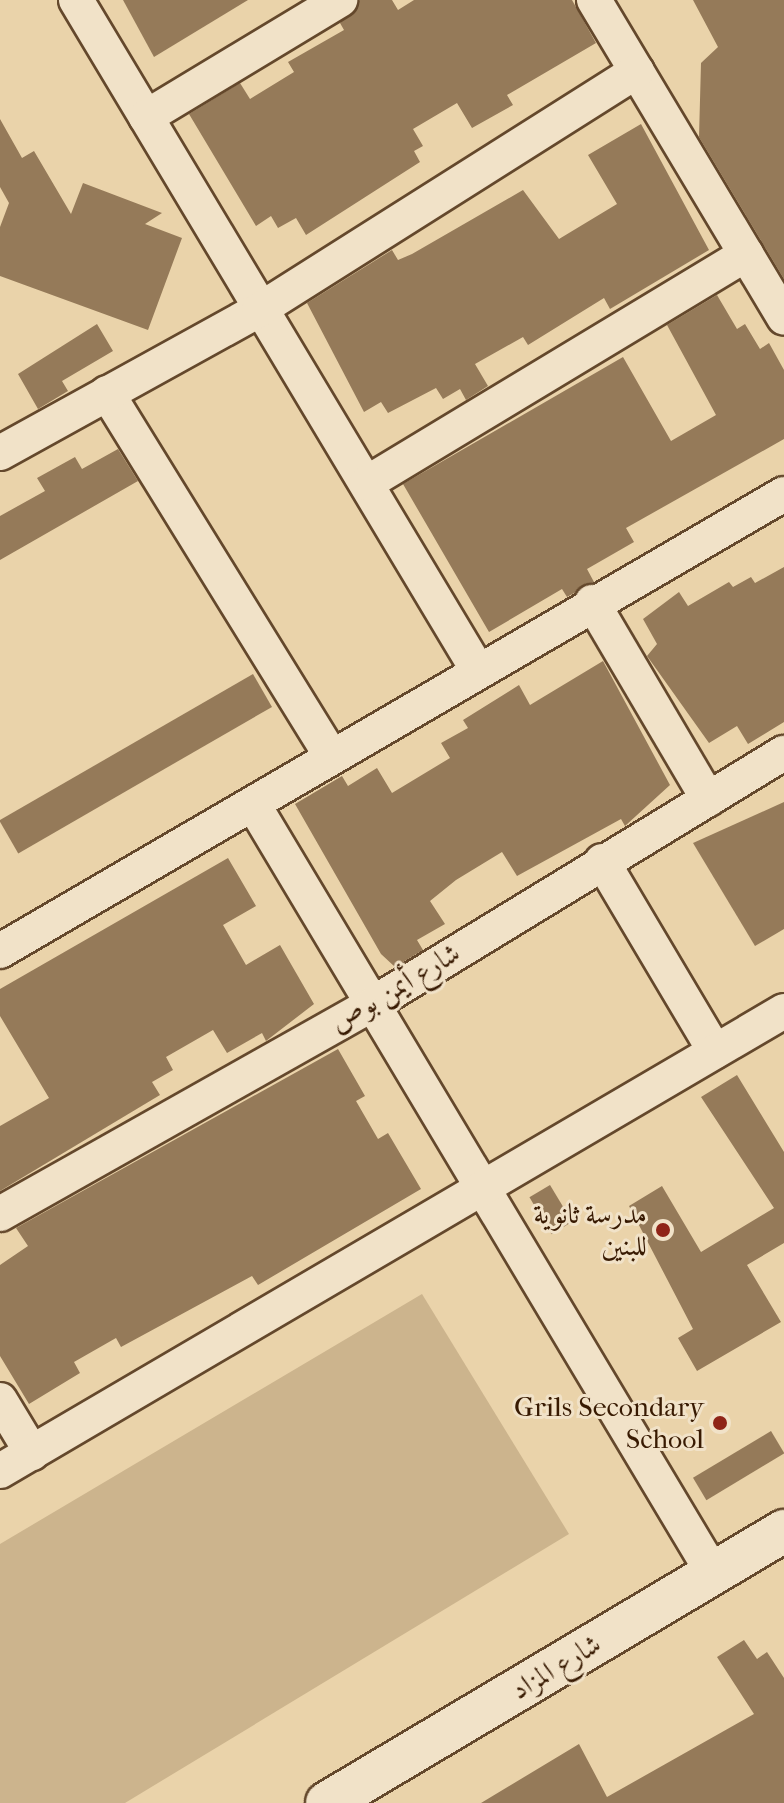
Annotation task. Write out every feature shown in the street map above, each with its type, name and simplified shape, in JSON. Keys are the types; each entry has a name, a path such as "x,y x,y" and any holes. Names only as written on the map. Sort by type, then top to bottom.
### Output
{"street":[{"path":"76,0 259,310 367,483 477,669"},
{"path":"146,117 340,0"},
{"path":"594,0 784,318"},
{"path":"0,453 259,310 637,71"},
{"path":"367,483 746,254"},
{"path":"107,393 332,757"},
{"path":"0,951 477,669 784,494"},
{"path":"592,602 708,799"},
{"name":"شارع أيمن بوص","path":"0,1214 374,1003 602,861 784,753"},
{"path":"253,804 713,1573"},
{"path":"602,861 715,1051"},
{"path":"0,1471 784,1011"},
{"path":"0,1400 32,1453"},
{"name":"شارع المزاد","path":"327,1803 784,1531"}],"shaded area":[{"path":"422,1294 569,1534 125,1803 0,1803 0,1544"}],"building":[{"path":"123,0 248,0 154,57"},
{"path":"360,0 392,0 398,10 414,0 572,0 596,43 507,95 513,105 472,128 457,103 413,129 423,146 414,151 420,162 306,235 296,218 278,228 271,216 256,226 189,114 240,83 250,99 294,72 288,62 344,30 340,23"},
{"path":"693,0 784,0 784,279 699,137 701,63 718,47"},
{"path":"0,119 22,158 34,151 71,214 83,183 162,213 145,224 182,238 148,330 0,276 0,227 9,203 0,187"},
{"path":"641,124 709,250 610,309 604,298 528,345 523,337 475,364 488,386 466,400 460,389 443,399 436,388 388,413 381,402 364,412 307,303 392,250 398,260 412,254 523,190 559,239 617,204 588,155"},
{"path":"717,295 737,329 745,324 760,349 769,343 784,370 784,439 626,528 634,542 587,569 594,582 567,597 562,589 489,632 403,484 623,357 671,441 716,415 667,325"},
{"path":"97,324 113,351 62,381 68,391 38,409 18,374"},
{"path":"118,449 138,481 0,560 0,516 45,491 37,478 75,457 82,469"},
{"path":"784,567 784,722 748,744 737,726 709,743 647,656 657,644 643,619 679,592 688,606 729,582 733,587 751,577 755,583"},
{"path":"603,661 670,785 625,826 621,819 517,876 502,852 456,880 430,901 445,924 417,940 423,950 395,967 381,954 295,804 342,776 348,786 377,768 392,793 450,758 441,743 468,728 463,720 519,685 530,705"},
{"path":"253,674 272,707 18,853 0,820"},
{"path":"784,802 784,929 755,946 693,843"},
{"path":"228,858 256,906 223,925 246,965 280,945 314,1004 266,1041 262,1033 227,1053 213,1030 166,1057 173,1070 152,1082 160,1095 0,1191 0,1126 49,1098 0,1016 0,989"},
{"path":"338,1049 365,1096 356,1101 378,1139 388,1133 421,1189 258,1285 252,1276 121,1347 116,1338 74,1362 80,1373 29,1404 0,1356 0,1265 28,1246 16,1228"},
{"path":"737,1075 784,1152 784,1243 747,1265 781,1322 697,1371 678,1338 693,1329 629,1206 662,1186 701,1252 774,1208 701,1097"},
{"path":"550,1185 572,1222 552,1234 529,1197"},
{"path":"771,1431 784,1454 706,1500 693,1478"},
{"path":"744,1640 757,1659 767,1652 784,1678 784,1803 481,1803 579,1744 607,1797 754,1714 717,1657"}],"place":[{"name":"مدرسة ثانوية للبنين","path":"663,1230"},
{"name":"Grils Secondary School","path":"720,1423"}]}
